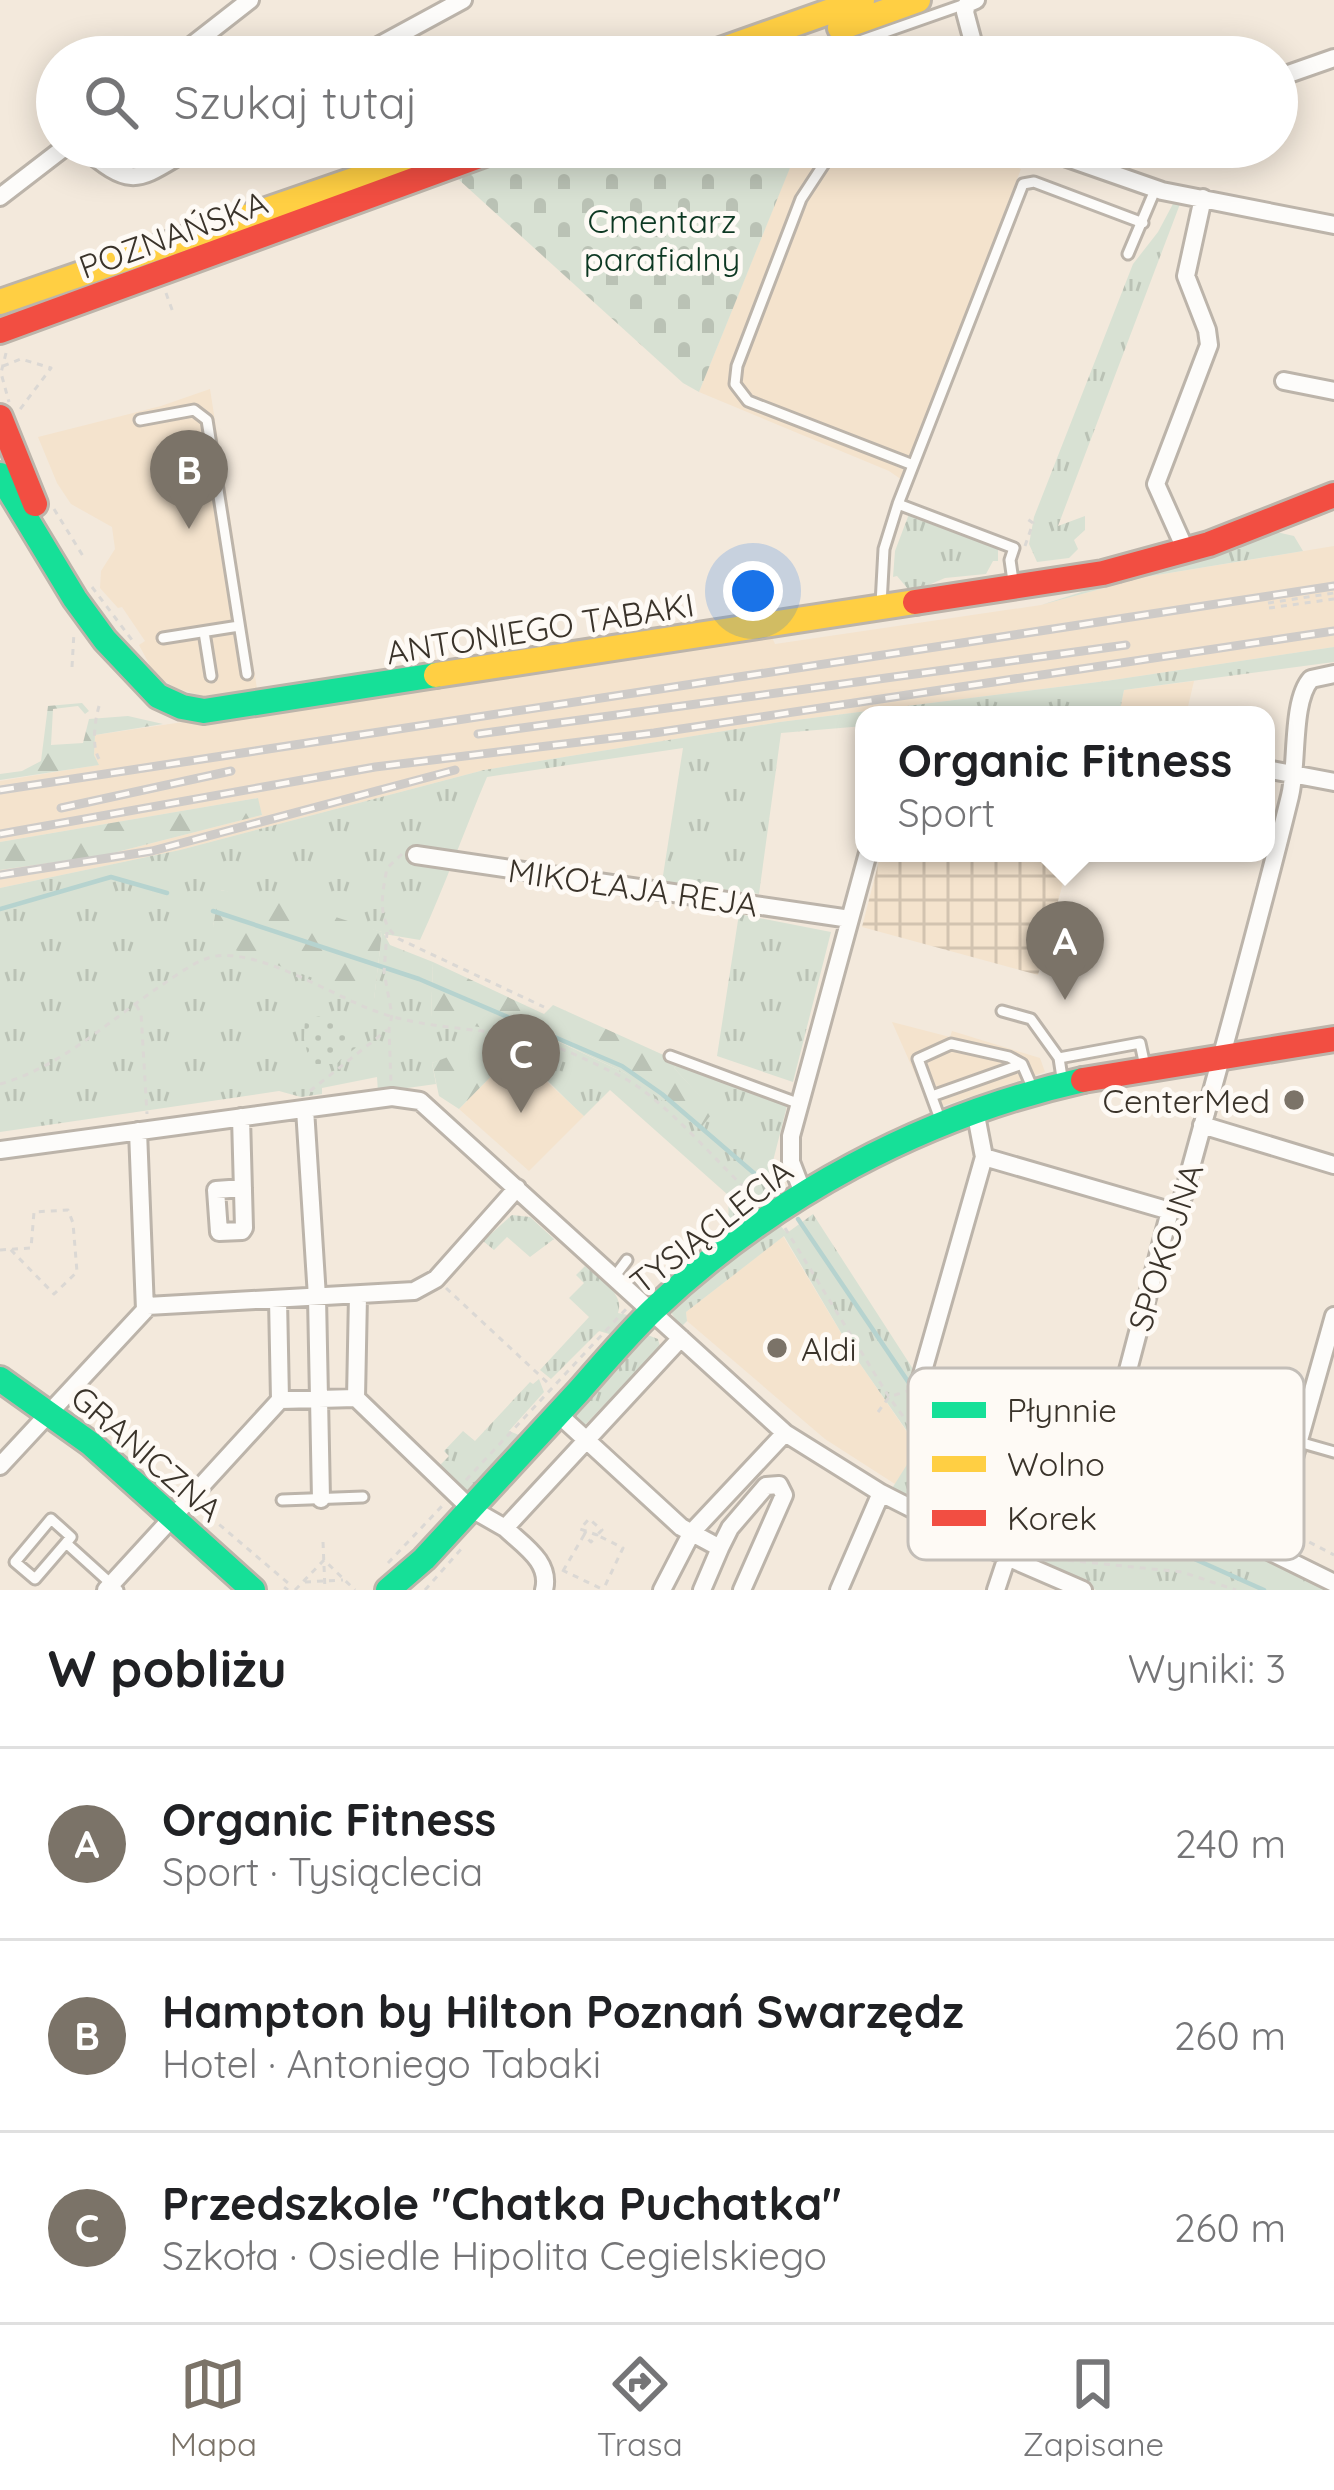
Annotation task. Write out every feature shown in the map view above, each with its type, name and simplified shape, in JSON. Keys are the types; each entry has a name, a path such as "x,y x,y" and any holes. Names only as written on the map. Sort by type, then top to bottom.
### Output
{"street":[{"path":"204,36 250,0"},
{"path":"397,36 464,0"},
{"path":"760,36 862,0"},
{"path":"816,36 918,0"},
{"path":"972,6 975,36"},
{"path":"1298,71 1334,58"},
{"path":"0,197 38,168"},
{"path":"107,168 127,177 156,168"},
{"name":"POZNAŃSKA","path":"2,315 392,168"},
{"name":"POZNAŃSKA","path":"2,315 441,168"},
{"path":"1094,168 1155,190 1334,225"},
{"path":"1186,551 1156,484 1209,344 1186,276 1204,198"},
{"path":"1284,381 1334,391"},
{"name":"ANTONIEGO TABAKI","path":"7,417 23,482 115,636 121,654"},
{"name":"ANTONIEGO TABAKI","path":"1,479 105,640 163,699 189,709 214,710 1102,573 1186,551 1334,495"},
{"name":"SPOKOJNA","path":"1275,851 1295,775 1302,691 1311,679 1334,674"},
{"path":"1275,772 1334,782"},
{"name":"MIKOŁAJA REJA","path":"416,855 850,919"},
{"path":"803,1192 790,1154 866,862"},
{"name":"SPOKOJNA","path":"1128,1368 1171,1211 1182,1200 1272,862"},
{"name":"TYSIĄCLECIA","path":"402,1590 462,1500 557,1413 642,1307 803,1192 941,1123 1034,1091 1334,1039"},
{"path":"0,1150 392,1097 414,1099 431,1108 642,1307 785,1433 908,1506"},
{"path":"305,1109 317,1297 321,1498"},
{"path":"924,1368 984,1157 976,1110"},
{"path":"241,1118 243,1188"},
{"path":"1202,1125 1334,1165"},
{"path":"0,1466 147,1306 143,1131"},
{"path":"984,1157 1171,1211"},
{"path":"147,1306 414,1292 436,1279 517,1188"},
{"path":"356,1398 358,1295"},
{"path":"112,1588 280,1400 278,1299"},
{"path":"1304,1430 1325,1380 1334,1316"},
{"path":"505,1528 681,1338"},
{"name":"GRANICZNA","path":"0,1379 181,1508 249,1588"},
{"path":"280,1400 356,1398 462,1500 505,1528 543,1565 548,1576 544,1590"},
{"path":"557,1413 692,1532 720,1548"},
{"path":"662,1590 692,1532 785,1433"},
{"path":"702,1590 730,1528 766,1486 779,1485 784,1495 742,1590"},
{"path":"838,1590 881,1493"},
{"name":"TYSIĄCLECIA","path":"388,1590 424,1558"},
{"path":"997,1590 1006,1560"},
{"path":"1014,1560 1083,1590"},
{"path":"1288,1560 1334,1583"}],"lane":[{"path":"871,36 972,6"},
{"path":"821,168 801,199 736,367 736,388 748,401 913,465"},
{"path":"881,608 884,549 898,504 1023,184 1032,181 1143,223"},
{"path":"1128,254 1155,190"},
{"path":"140,420 194,410 207,420 247,674"},
{"path":"898,504 1014,548 996,579 962,596"},
{"path":"1010,561 1015,589"},
{"path":"163,638 239,626"},
{"path":"204,632 211,676"},
{"path":"1002,1011 1031,1019 1059,1058 1064,1084"},
{"path":"1059,1058 1141,1043 1145,1069"},
{"path":"941,1123 918,1059 951,1044 1022,1064 1034,1091"},
{"path":"670,1056 800,1104"},
{"path":"932,1096 1022,1064"},
{"path":"614,1276 627,1260"},
{"path":"1304,1443 1334,1452"},
{"path":"283,1500 363,1497"},
{"path":"52,1519 71,1537 66,1543 35,1579 15,1562 52,1519"},
{"path":"66,1543 112,1588"}],"path":[{"path":"164,286 174,315"},
{"path":"26,349 27,361"},
{"path":"1,366 14,360 53,369 7,417"},
{"path":"1268,606 1334,596"},
{"path":"72,667 73,626"},
{"path":"99,759 95,752 100,703"},
{"path":"416,855 402,854 387,868 382,920 387,930 544,1007"},
{"path":"387,930 384,972 392,1015 392,1097"},
{"path":"0,1084 53,1062 198,963 236,956 314,981 375,1011 478,1033 520,1036 625,1078 766,1206"},
{"path":"135,1004 141,1013 143,1131"},
{"path":"305,1109 308,1092 389,1029"},
{"path":"0,1250 31,1248 34,1213 68,1210 76,1273 54,1294 10,1250"},
{"path":"778,1221 803,1253 908,1423"},
{"path":"436,1279 552,1386"},
{"path":"388,1562 462,1500 552,1386 642,1307"},
{"path":"878,1412 889,1397 908,1389"},
{"path":"902,1503 908,1494"},
{"path":"181,1508 291,1590 324,1560"},
{"path":"589,1519 602,1530 591,1542 585,1533 580,1528 589,1519"},
{"path":"563,1571 585,1533"},
{"path":"543,1565 604,1590 623,1548 597,1535"},
{"path":"1304,1539 1334,1555"},
{"path":"323,1543 326,1590"},
{"path":"324,1560 355,1590"},
{"path":"1072,1561 1182,1572 1236,1590"},
{"path":"303,1582 345,1580"}],"shaded area":[{"path":"790,168 1021,169 902,480 699,392"},
{"path":"210,389 257,689 205,697 155,675 139,645 145,641 122,607 100,588 101,571 115,549 112,527 71,504 38,437"},
{"path":"1334,546 1334,647 907,706 855,706 855,713 484,770 180,850 0,888 0,870 105,855 262,815 257,798 0,842 0,781 98,765 95,735 771,635 775,644 1041,605 1145,577"},
{"path":"1194,681 1188,706 1121,706 1124,690"},
{"path":"879,862 1069,862 1038,975 862,927"},
{"path":"892,1022 950,1037 952,1031 1040,1058 1045,1072 931,1110"},
{"path":"515,1052 584,1116 529,1171 459,1109"},
{"path":"783,1236 908,1433 908,1464 895,1484 825,1439 687,1321 686,1312"}],"green space":[{"name":"Cmentarz parafialny","path":"489,168 790,168 699,392 683,383 458,179"},
{"path":"1175,200 1180,204 1058,526 1085,516 1085,530 1074,540 1078,549 1069,558 1037,562 1029,544 1034,517 1133,264"},
{"path":"909,514 998,548 998,561 993,561 986,574 945,578 908,589 893,577 895,551"},
{"path":"1272,531 1294,536 1303,551 1145,577 1041,605"},
{"path":"1334,647 1334,662 1124,690 1121,706 907,706"},
{"path":"82,703 89,711 85,714 78,706 53,709 51,745 83,743 89,719 128,716 163,724 95,735 94,755 99,765 0,780 0,774 22,771 41,761 48,706"},
{"path":"855,713 855,727 781,733 759,894 662,882 683,748 487,777 420,940 384,934 390,945 433,962 431,1018 529,1017 559,1030 553,1039 656,1093 713,1111 674,1068 679,1062 787,1106 772,1165 785,1188 729,1226 728,1195 610,1090 584,1116 532,1067 502,1051 483,1050 432,1063 436,1084 378,1092 377,1077 322,1088 322,1094 301,1097 279,1091 0,1132 0,888 180,850 484,770","holes":["221,890 382,932 374,999 213,926"]},
{"path":"258,798 262,815 105,855 0,870 0,842"},
{"path":"220,890 283,900 382,932 374,1000 224,946 213,926"},
{"path":"739,914 831,932 793,1082 717,1056"},
{"path":"433,962 544,1014 553,1005 679,1062 674,1068 714,1111 700,1129 625,1073 552,1038 558,1030 529,1017 524,1028 484,1028 431,1018"},
{"path":"305,1018 345,1018 359,1045 336,1064 310,1064"},
{"path":"474,1047 515,1052 459,1109 439,1096 432,1063"},
{"path":"813,1214 912,1368 908,1368 908,1433 856,1358 784,1236 686,1312 687,1321 681,1327 670,1311 775,1220 787,1233"},
{"path":"512,1215 530,1217 554,1239 530,1257 507,1237 494,1250 483,1241"},
{"path":"585,1266 614,1293 618,1313 633,1316 616,1336 599,1331 551,1379 540,1370 589,1317 569,1298 584,1283 576,1275"},
{"path":"645,1334 658,1339 660,1346 585,1425 573,1420 572,1415"},
{"path":"539,1379 544,1392 509,1431 524,1437 466,1495 436,1469 449,1456 444,1451 463,1431 475,1441 530,1382"},
{"path":"908,1463 908,1499 891,1490"},
{"path":"1028,1560 1271,1560 1330,1590 1096,1590"}],"waterway":[{"path":"0,909 111,877 167,893"},
{"path":"213,911 419,979 622,1066 662,1094 777,1193"},
{"path":"798,1219 908,1382"},
{"path":"1197,1560 1264,1590"}],"railway":[{"path":"0,790 1334,586"},
{"path":"0,834 375,767 654,733 1334,631"},
{"path":"478,734 1126,645"},
{"path":"0,875 152,851 455,770"},
{"path":"61,808 231,771"}],"traffic: fast":[{"path":"0,475 75,599 105,640 158,696 204,711 436,675"},
{"path":"388,1590 424,1559 643,1320 748,1231 852,1166 908,1139 965,1115 1083,1080"},
{"path":"0,1379 91,1444 253,1590"}],"traffic: slow":[{"path":"760,36 862,0"},
{"path":"840,28 918,0"},
{"path":"0,302 388,168"},
{"path":"436,675 915,602"}],"traffic: jam":[{"path":"0,331 446,168"},
{"path":"0,417 35,504"},
{"path":"915,602 1103,573 1209,544 1334,495"},
{"path":"1083,1080 1334,1039"}],"place":[{"name":"Hampton by Hilton Poznań Swarzędz","path":"189,529"},
{"name":"Organic Fitness","path":"1065,1000"},
{"name":"CenterMed","path":"1294,1100"},
{"name":"Przedszkole \"Chatka Puchatka\"","path":"521,1113"},
{"name":"Aldi","path":"777,1348"}]}
